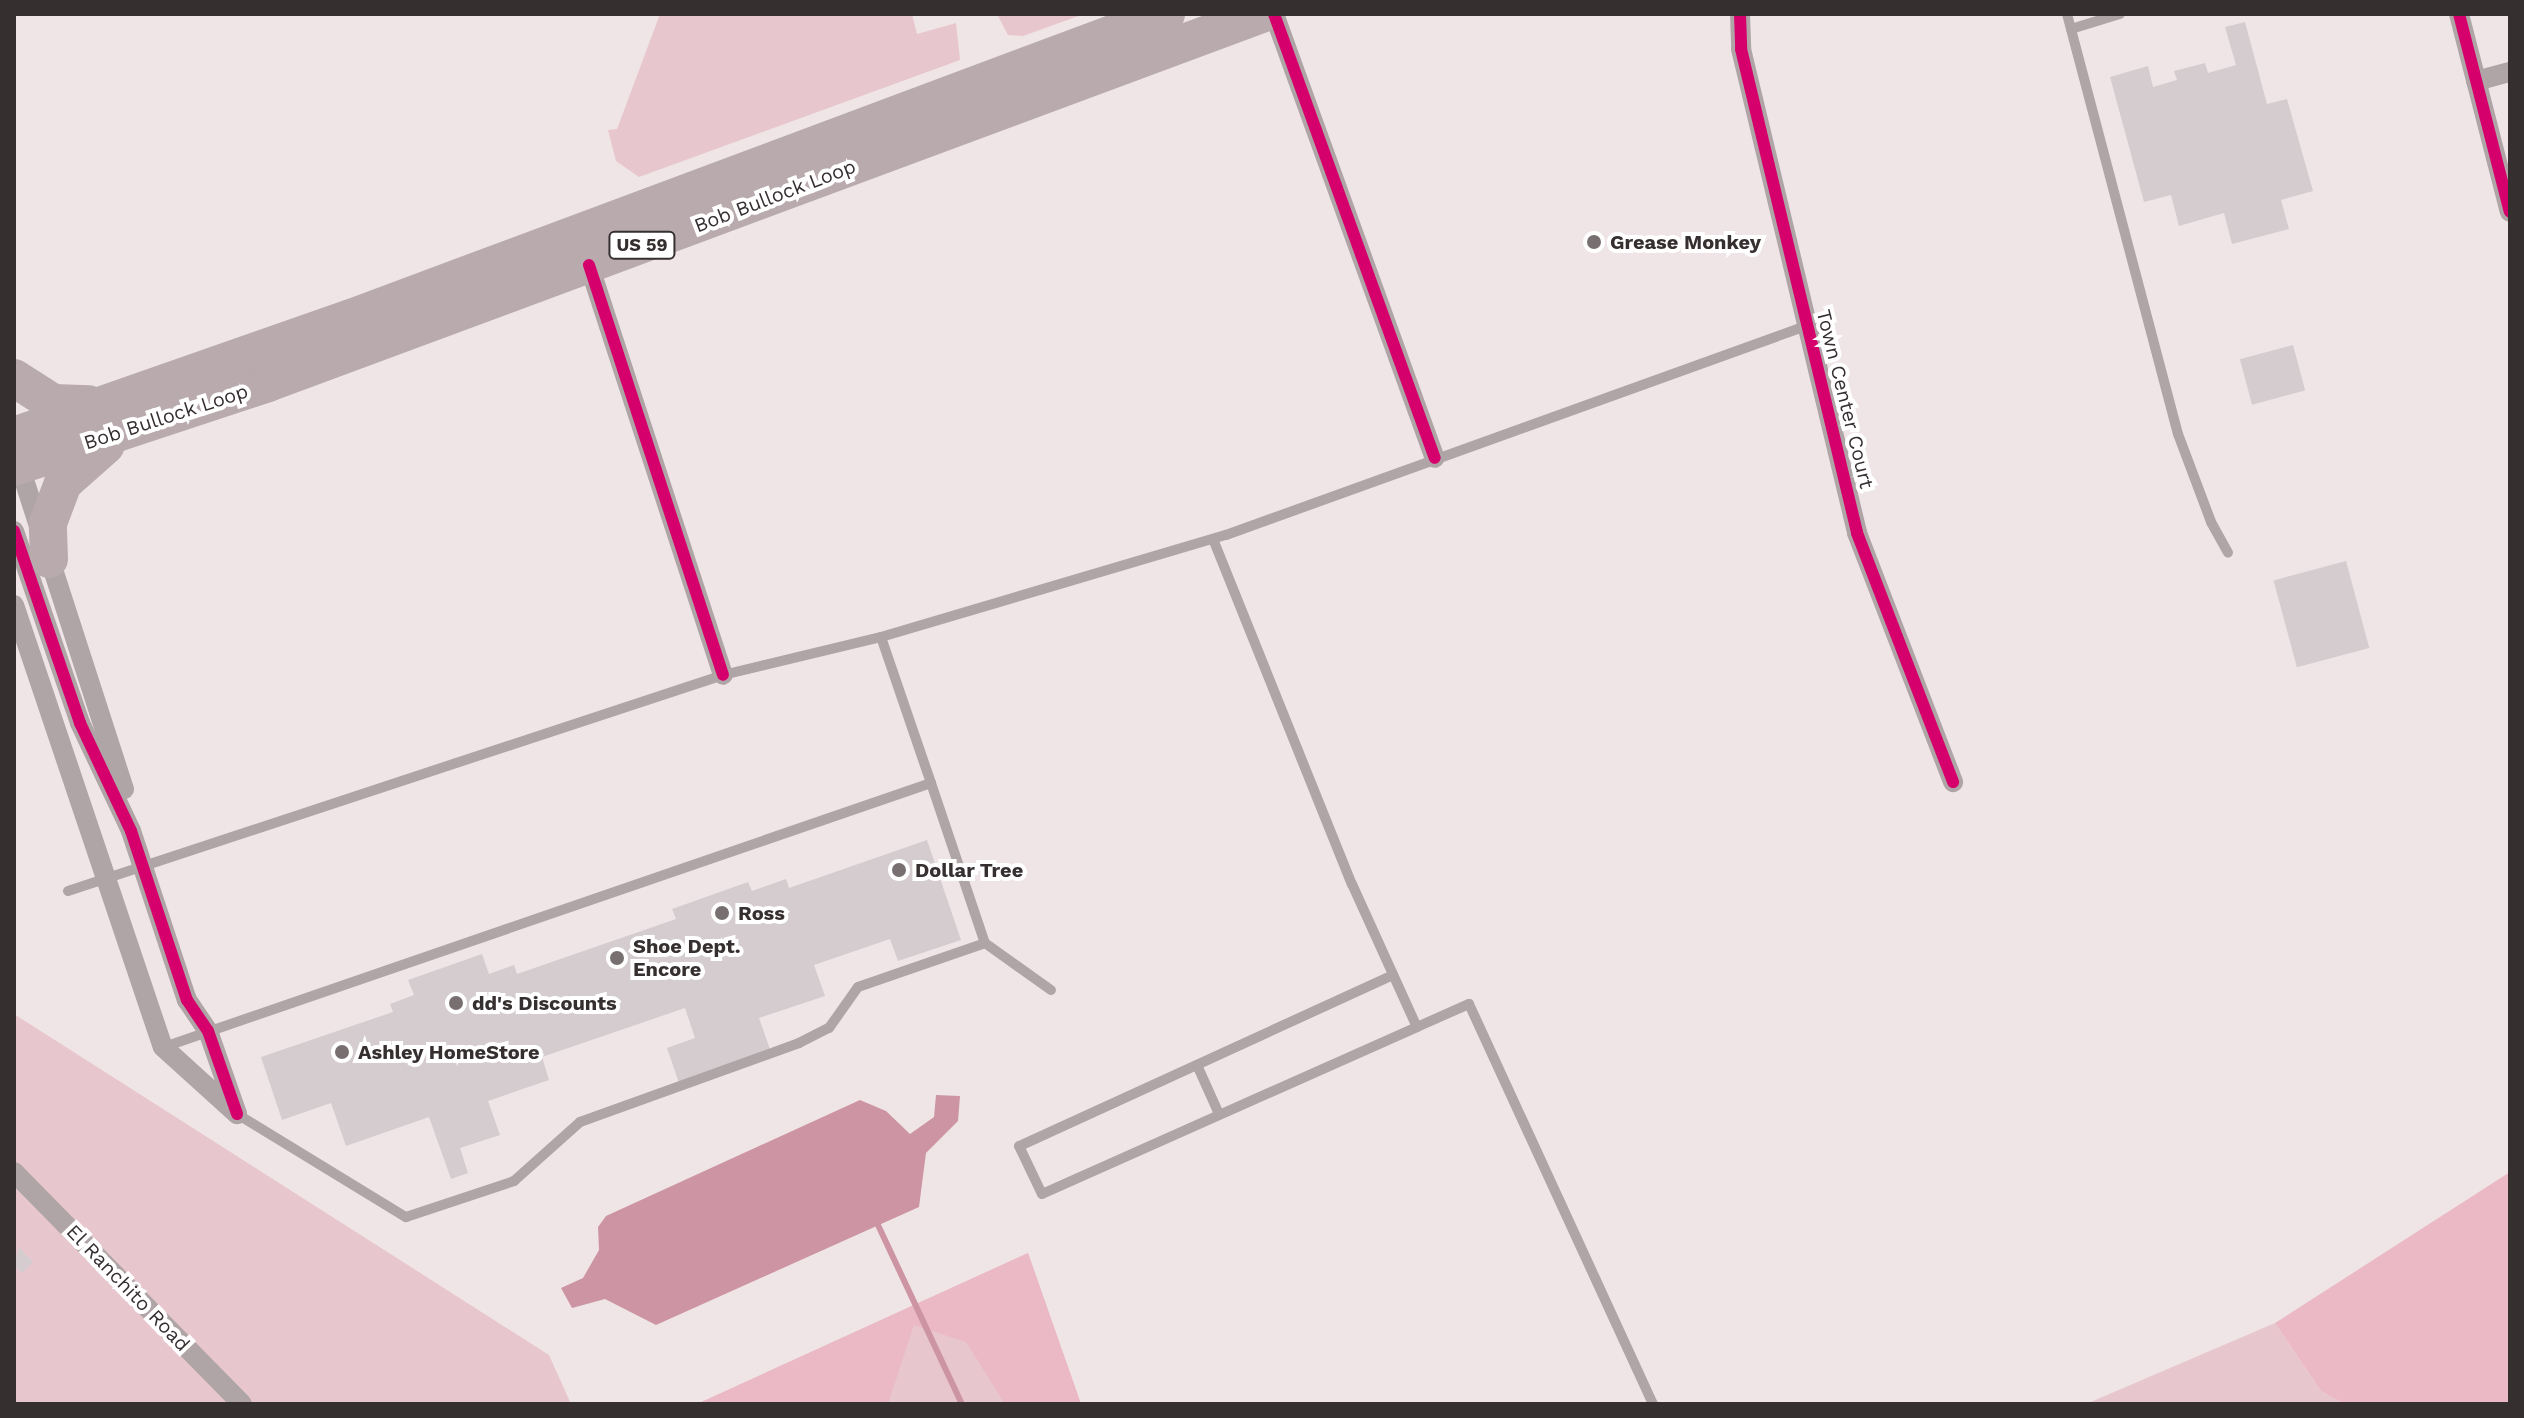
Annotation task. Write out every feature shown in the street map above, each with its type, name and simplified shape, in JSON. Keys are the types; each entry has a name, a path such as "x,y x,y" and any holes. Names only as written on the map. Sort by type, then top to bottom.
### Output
{"highway":[{"name":"Bob Bullock Loop","path":"124,414 351,318 1166,14"},
{"path":"1099,74 1215,14"},
{"name":"Bob Bullock Loop","path":"15,448 589,265 1262,14"},
{"path":"14,378 53,403 124,414 100,448 63,483 48,523 49,559"}],"street":[{"path":"1274,14 1435,458"},
{"name":"Town Center Court","path":"1740,14 1741,49 1857,533 1953,782"},
{"path":"2459,14 2510,212"},
{"path":"2476,81 2510,72"},
{"path":"589,265 723,675"},
{"path":"15,448 130,808 144,866 187,1000 208,1031 237,1114"},
{"path":"14,531 80,723 144,866"},
{"path":"14,605 163,1047 237,1114"},
{"name":"El Ranchito Road","path":"14,1172 242,1404"}],"lane":[{"path":"2067,14 2178,434 2211,522 2228,553"},
{"path":"2071,29 2120,14"},
{"path":"68,891 723,675 881,637 1213,539 1806,326"},
{"path":"1213,539 1417,1027"},
{"path":"881,637 985,943 1051,990"},
{"path":"163,1047 931,783"},
{"path":"237,1114 406,1217 514,1181 580,1122 799,1043 829,1028 858,987 985,943"},
{"path":"1393,975 1019,1146 1042,1194 1469,1004 1653,1404"},
{"path":"1197,1065 1219,1114"}],"shaded area":[{"path":"660,14 912,14 917,34 956,23 960,60 639,177 616,161 608,130 617,129"},
{"path":"1084,14 1023,36 1008,35 998,16"},
{"path":"14,1014 549,1355 571,1404 14,1404"},
{"path":"936,1095 960,1096 958,1121 926,1153 919,1207 656,1325 605,1299 572,1308 561,1288 583,1278 599,1250 598,1227 606,1216 860,1100 886,1111 910,1134 934,1117"},
{"path":"2510,1172 2510,1404 2344,1404 2321,1391 2275,1323"},
{"path":"1028,1253 1081,1404 697,1404"},
{"path":"1028,1253 1081,1404 1005,1404 966,1342 914,1325 888,1404 697,1404"},
{"path":"2275,1323 2321,1391 2344,1404 2086,1404"}],"building":[{"path":"2245,22 2267,104 2287,99 2313,191 2281,200 2289,229 2232,244 2224,213 2179,226 2171,195 2144,202 2110,77 2148,66 2153,87 2177,80 2174,71 2205,63 2208,73 2236,65 2225,27"},
{"path":"2293,345 2305,390 2252,405 2240,359"},
{"path":"2346,561 2369,648 2297,667 2274,580"},
{"path":"927,840 961,940 898,961 890,939 814,965 825,996 759,1018 771,1052 679,1083 667,1048 695,1038 685,1008 542,1057 549,1080 488,1101 500,1135 460,1148 468,1173 451,1179 429,1117 346,1146 331,1103 282,1120 261,1057 393,1012 390,1004 414,995 408,980 482,954 489,974 514,965 517,974 676,919 672,909 748,882 752,891 786,879 789,888"},
{"path":"19,1247 33,1262 22,1273 14,1265"}],"waterway":[{"path":"878,1225 962,1404"}],"cycle path":[{"path":"1274,14 1435,458"},
{"path":"1740,14 1741,49 1857,533 1953,782"},
{"path":"2459,14 2510,212"},
{"path":"589,265 723,675"},
{"path":"14,531 80,723 131,831 187,1000 208,1031 237,1114"}],"place":[{"name":"Grease Monkey","path":"1594,242"},
{"name":"Dollar Tree","path":"899,870"},
{"name":"Ross","path":"722,913"},
{"name":"Shoe Dept. Encore","path":"617,958"},
{"name":"dd's Discounts","path":"456,1003"},
{"name":"Ashley HomeStore","path":"342,1052"}]}
